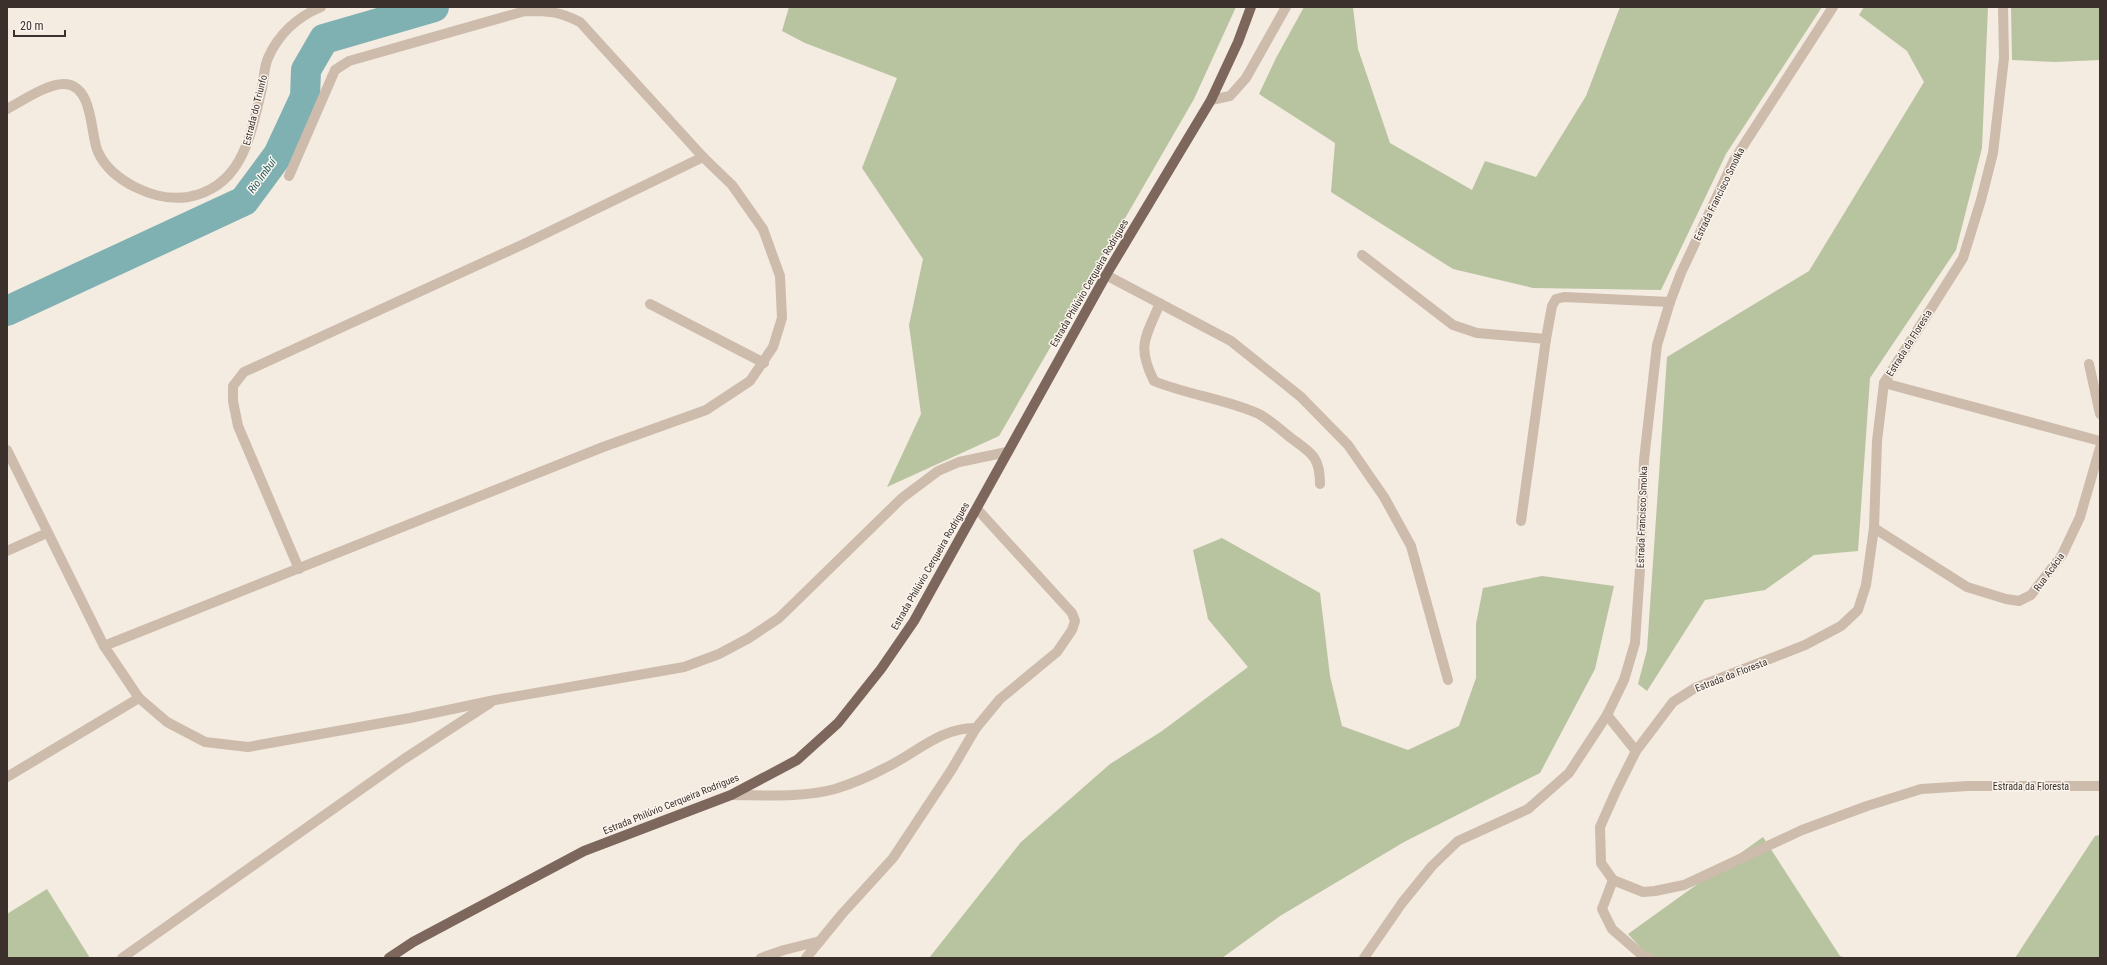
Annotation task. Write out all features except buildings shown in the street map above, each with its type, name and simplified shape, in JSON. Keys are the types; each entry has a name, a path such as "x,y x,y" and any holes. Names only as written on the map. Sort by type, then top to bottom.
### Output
{"main road":[{"name":"Estrada Philúvio Cerqueira Rodrigues","path":"389,958 413,942 584,851 731,795 797,760 838,723 881,669 914,621 1106,275 1211,100 1238,42 1251,7"}],"street":[{"name":"Estrada do Triunfo","path":"7,109 52,86 64,84 71,85 80,92 88,107 97,152 109,168 121,178 148,192 171,198 188,197 205,192 220,184 233,170 246,150 268,59 284,33 296,20 321,7"},
{"path":"1211,100 1230,96 1246,78 1286,7"},
{"name":"Estrada Francisco Smolka","path":"1364,958 1402,903 1432,866 1458,841 1528,809 1568,773 1607,715 1624,680 1635,643 1640,568 1644,460 1657,345 1670,302 1681,272 1734,160 1833,7"},
{"name":"Estrada da Floresta","path":"2003,7 2004,58 1993,153 1977,214 1962,258 1884,383 1877,441 1874,528 1866,585 1858,610 1841,626 1805,645 1766,662 1695,688 1673,702 1636,751 1600,827 1601,863 1613,880 1643,892 1655,891 1684,885 1802,830 1867,806 1921,789 1968,786 2100,786"},
{"path":"104,646 603,447 706,410 750,382 764,363 773,347 782,318 780,276 763,229 732,185 703,157 580,22 562,13 525,11 349,61 335,70 289,176"},
{"path":"299,568 238,426 233,401 233,386 244,372 528,242 703,157"},
{"path":"1362,255 1453,325 1477,333 1546,339"},
{"path":"1106,275 1231,341 1301,397 1348,445 1384,497 1411,546 1448,680"},
{"path":"1521,521 1546,339 1552,306 1556,299 1564,297 1670,302"},
{"path":"1160,303 1144,341 1145,362 1154,381 1172,388 1235,405 1260,415 1313,454 1320,468 1320,484"},
{"path":"650,304 764,363"},
{"path":"2088,364 2100,414"},
{"path":"1884,383 2100,442"},
{"name":"Rua Acácia","path":"1874,528 1967,587 2006,599 2019,601 2031,595 2062,555 2080,517 2100,448"},
{"path":"7,450 104,646 139,698 167,722 205,742 248,747 410,718 495,700 684,667 719,654 749,638 779,618 902,498 938,471 959,462 1007,452"},
{"path":"806,958 842,914 893,858 952,769 976,728 1000,699 1057,652 1072,630 1075,621 1072,613 977,509"},
{"path":"7,551 47,533"},
{"path":"7,777 139,698"},
{"path":"122,958 404,759 495,700"},
{"path":"1607,715 1636,751"},
{"path":"731,795 800,794 834,789 886,768 952,731 964,728 976,728"},
{"path":"1613,880 1602,909 1612,929 1644,957 1649,958"},
{"path":"761,958 784,950 820,941"}],"green space":[{"path":"789,7 1236,7 1194,99 999,436 887,487 921,414 909,325 923,259 862,168 897,78 805,43 782,31"},
{"path":"1304,7 1353,7 1358,49 1390,143 1472,190 1485,161 1536,177 1586,96 1620,7 1822,7 1726,154 1661,290 1533,288 1453,269 1331,192 1335,143 1259,94 1276,58"},
{"path":"1864,7 1988,7 1982,148 1956,250 1870,378 1858,551 1814,555 1765,590 1705,600 1647,691 1638,684 1647,650 1667,357 1809,271 1924,82 1907,51 1859,15"},
{"path":"2011,7 2100,7 2100,60 2055,62 2012,60"},
{"path":"1222,538 1320,593 1330,676 1342,726 1408,750 1459,726 1476,678 1476,624 1483,588 1542,576 1614,586 1595,669 1540,773 1404,842 1280,916 1222,958 929,958 1021,842 1110,764 1162,731 1248,667 1208,619 1193,550"},
{"path":"2100,835 2100,958 2015,958 2095,836"},
{"path":"1763,837 1840,956 1846,958 1650,958 1628,934"},
{"path":"47,889 90,958 7,958 7,914"}],"waterway":[{"name":"Rio Imbuí","path":"7,311 244,201 278,155 305,97 306,70 324,39 434,7"}]}
